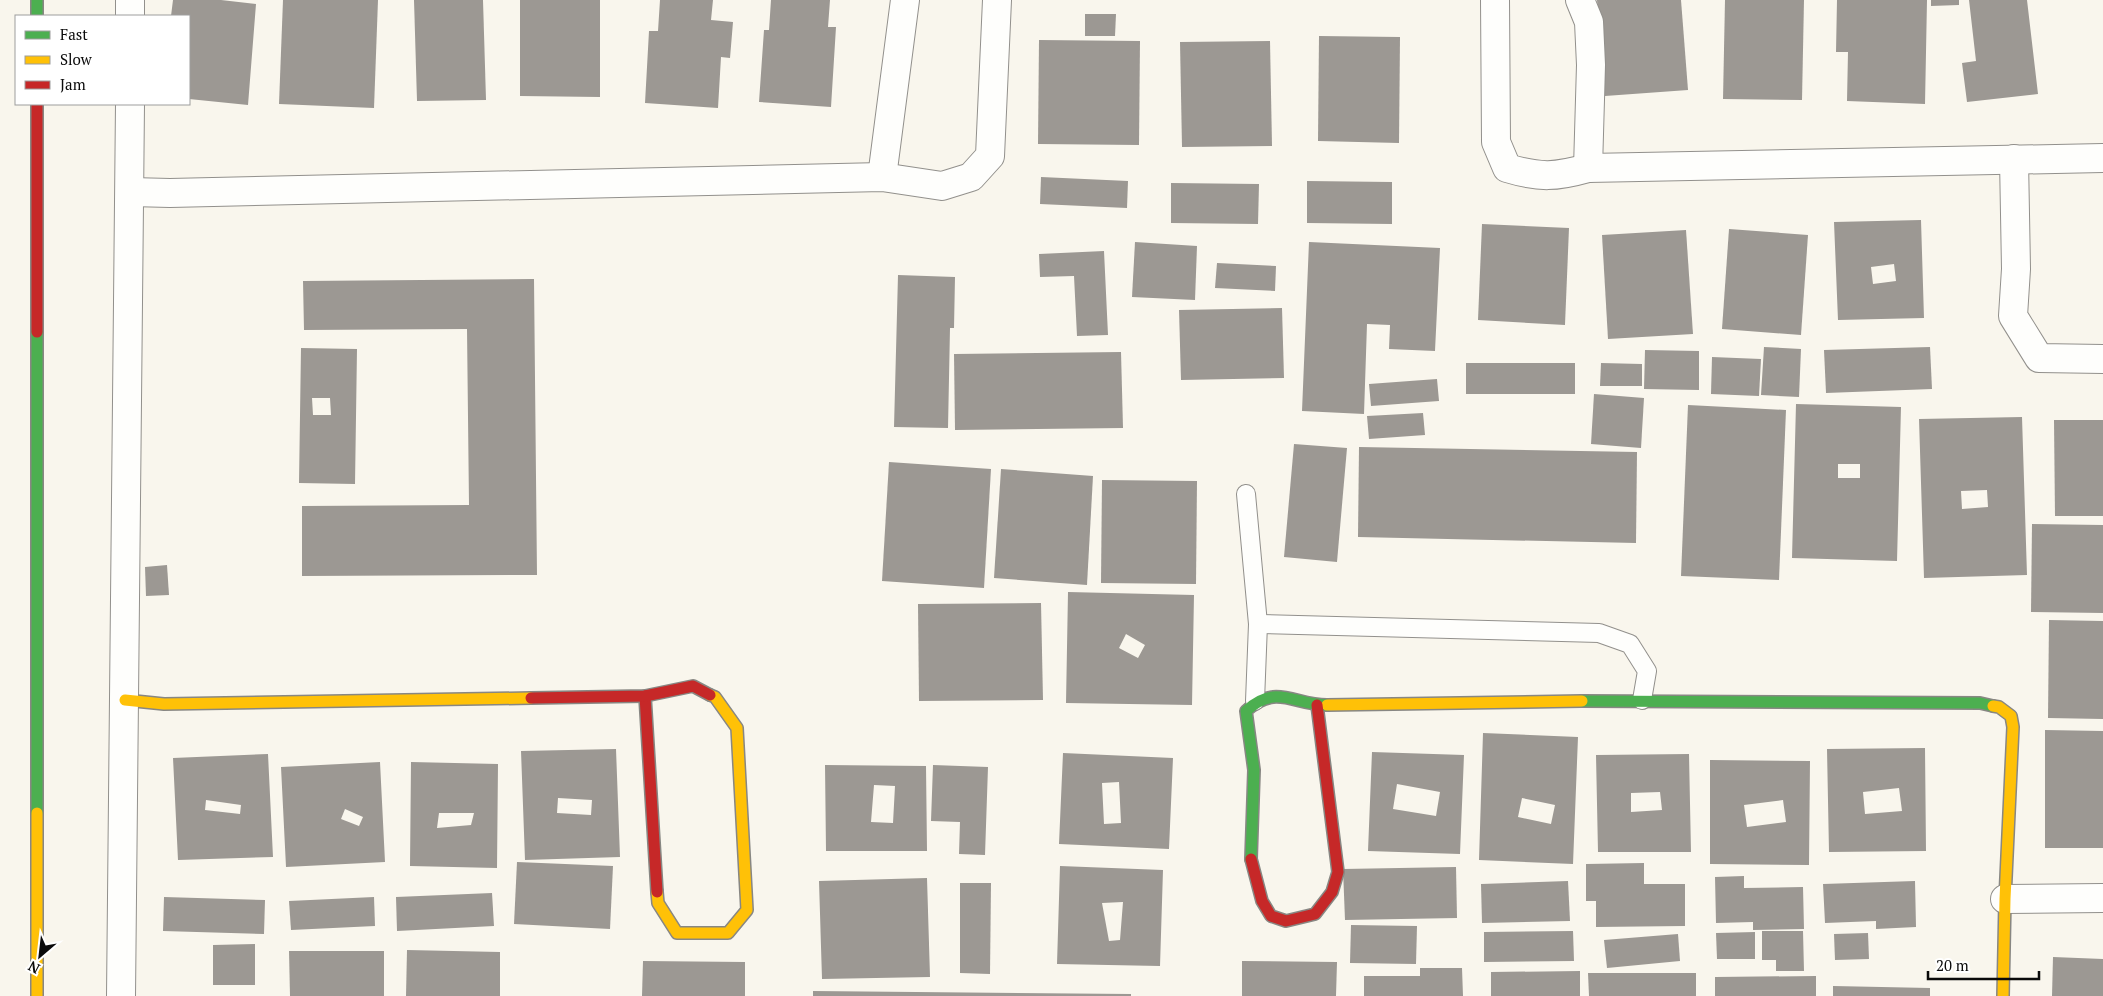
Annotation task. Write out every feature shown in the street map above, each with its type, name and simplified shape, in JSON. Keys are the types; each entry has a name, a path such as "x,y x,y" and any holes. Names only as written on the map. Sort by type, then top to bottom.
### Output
{"street":[{"path":"37,0 37,15"},
{"path":"130,0 130,15"},
{"path":"882,177 905,0"},
{"path":"131,192 180,193 882,177 942,186 972,177 990,156 997,0"},
{"path":"1495,0 1496,142 1507,168 1530,175 1562,175 1588,168 2103,158"},
{"path":"1580,0 1589,22 1591,65 1588,168"},
{"path":"37,105 37,996"},
{"path":"121,996 131,192 130,105"},
{"path":"2014,159 2016,269 2013,316 2038,358 2103,359"},
{"path":"125,700 164,704 646,696 693,686 715,697 737,728 747,910 728,933 677,934 658,903 646,696"},
{"path":"1317,705 1338,872 1332,892 1315,914 1286,921 1271,916 1262,901 1251,861 1254,770 1246,711 1255,700 1269,695 1317,705 1642,700 1980,703 1999,707 2011,716 2013,727 2005,899 2003,996"},
{"path":"2005,899 2103,898"}],"lane":[{"path":"1246,494 1258,624 1255,700"},
{"path":"1258,624 1599,633 1630,644 1647,671 1642,700"}],"building":[{"path":"173,0 221,0 256,4 248,105 190,99 190,15 171,15"},
{"path":"283,0 378,0 374,108 279,104"},
{"path":"414,0 483,0 486,100 417,101"},
{"path":"520,0 600,0 600,97 520,96"},
{"path":"660,0 713,0 711,20 733,22 730,58 721,57 718,108 645,103 649,31 658,31"},
{"path":"771,0 830,0 828,27 836,27 831,107 759,102 764,30 769,30"},
{"path":"1597,0 1681,0 1688,90 1605,96"},
{"path":"1725,0 1804,0 1802,100 1723,99"},
{"path":"1837,0 1927,0 1925,104 1847,101 1848,52 1836,52"},
{"path":"1931,0 1959,0 1959,5 1931,6"},
{"path":"1969,0 2027,0 2038,94 1967,102 1962,63 1976,61"},
{"path":"1085,14 1116,14 1115,36 1085,36"},
{"path":"1319,36 1400,37 1399,143 1318,141"},
{"path":"1039,40 1140,41 1139,145 1038,144"},
{"path":"1270,41 1272,146 1182,147 1180,42"},
{"path":"1041,177 1128,181 1127,208 1040,204"},
{"path":"1307,181 1392,182 1392,224 1307,223"},
{"path":"1171,183 1259,184 1258,224 1171,223"},
{"path":"1921,220 1924,318 1838,320 1834,222","holes":["1894,264 1896,281 1873,284 1871,267"]},
{"path":"1482,224 1569,228 1565,325 1478,320"},
{"path":"1729,229 1808,235 1801,335 1722,329"},
{"path":"1686,230 1693,334 1608,339 1602,235"},
{"path":"1135,242 1197,246 1195,300 1132,297"},
{"path":"1309,242 1440,248 1435,351 1389,349 1390,325 1367,324 1364,414 1302,411"},
{"path":"1104,251 1108,335 1077,336 1074,276 1040,277 1039,254"},
{"path":"1217,263 1276,266 1275,291 1215,288"},
{"path":"898,275 955,277 954,328 950,328 948,428 894,427"},
{"path":"534,279 537,575 302,576 302,506 469,505 467,329 304,330 303,281"},
{"path":"1282,308 1284,378 1181,380 1179,310"},
{"path":"1764,347 1801,349 1799,397 1761,395"},
{"path":"1930,347 1932,389 1826,393 1824,350"},
{"path":"301,348 357,349 355,484 299,483","holes":["312,398 330,398 331,415 313,415"]},
{"path":"1645,350 1699,351 1699,390 1644,389"},
{"path":"1121,352 1123,428 955,430 954,354"},
{"path":"1712,357 1761,359 1759,396 1711,394"},
{"path":"1466,363 1575,363 1575,394 1466,394"},
{"path":"1601,363 1642,364 1642,386 1600,386"},
{"path":"1437,379 1439,401 1371,406 1369,384"},
{"path":"1594,394 1644,398 1641,448 1591,444"},
{"path":"1796,404 1901,407 1897,561 1792,558","holes":["1838,464 1860,464 1860,478 1838,478"]},
{"path":"1688,405 1786,410 1779,580 1681,576"},
{"path":"1423,413 1425,435 1369,439 1367,416"},
{"path":"2022,417 2027,575 1924,578 1919,419","holes":["1987,490 1988,507 1962,509 1961,491"]},
{"path":"2054,420 2103,420 2103,516 2055,516"},
{"path":"1294,444 1347,448 1337,562 1284,557"},
{"path":"1359,447 1637,452 1636,543 1358,537"},
{"path":"889,462 991,469 984,588 882,581"},
{"path":"1001,469 1093,476 1087,585 994,578"},
{"path":"1102,480 1197,481 1196,584 1101,583"},
{"path":"2032,524 2103,525 2103,613 2031,612"},
{"path":"167,565 169,595 146,596 145,567"},
{"path":"1068,592 1194,595 1192,705 1066,703","holes":["1126,634 1145,645 1138,658 1119,648"]},
{"path":"1041,603 1043,700 919,701 918,604"},
{"path":"2049,620 2103,621 2103,719 2048,718"},
{"path":"2045,730 2103,731 2103,848 2045,848"},
{"path":"1483,733 1578,737 1573,864 1479,860","holes":["1522,798 1555,805 1551,824 1518,817"]},
{"path":"1925,748 1926,851 1829,852 1827,749","holes":["1899,788 1902,811 1865,814 1863,792"]},
{"path":"616,749 620,857 525,860 521,751","holes":["558,798 592,800 591,815 557,813"]},
{"path":"1372,752 1464,755 1460,854 1368,851","holes":["1397,784 1440,792 1436,816 1393,809"]},
{"path":"1063,753 1173,758 1169,849 1059,844","holes":["1119,782 1121,823 1104,824 1102,783"]},
{"path":"268,754 273,857 178,860 173,758","holes":["206,800 241,805 240,814 205,810"]},
{"path":"1689,754 1691,852 1598,852 1596,755","holes":["1660,792 1662,810 1631,812 1631,793"]},
{"path":"1710,760 1810,761 1809,865 1710,864","holes":["1783,800 1786,822 1747,827 1744,805"]},
{"path":"380,762 385,862 286,867 281,767","holes":["345,809 363,817 359,826 341,819"]},
{"path":"411,762 498,764 497,868 410,866","holes":["439,813 474,813 471,825 437,828"]},
{"path":"825,765 926,766 927,851 826,851","holes":["874,785 895,786 893,823 871,822"]},
{"path":"933,765 988,767 985,855 959,854 960,822 931,821"},
{"path":"517,862 613,866 610,929 514,924"},
{"path":"1644,863 1644,884 1685,884 1685,926 1596,927 1596,901 1586,901 1586,864"},
{"path":"1060,866 1163,870 1160,966 1057,964","holes":["1123,902 1120,940 1109,941 1102,903"]},
{"path":"1456,867 1457,918 1345,920 1343,869"},
{"path":"1744,876 1744,888 1803,887 1804,929 1753,930 1753,922 1716,923 1715,877"},
{"path":"927,878 930,977 822,979 819,881"},
{"path":"1568,881 1570,921 1482,923 1481,884"},
{"path":"1915,881 1916,927 1876,929 1876,921 1825,923 1823,884"},
{"path":"960,883 991,883 990,974 960,973"},
{"path":"492,893 494,926 397,931 396,897"},
{"path":"164,897 265,900 264,934 163,931"},
{"path":"374,897 375,926 291,930 289,901"},
{"path":"1351,925 1417,926 1416,964 1350,963"},
{"path":"1573,931 1574,961 1484,962 1484,932"},
{"path":"1762,931 1803,931 1804,971 1776,971 1776,960 1762,960"},
{"path":"1755,932 1755,959 1717,959 1716,933"},
{"path":"1868,933 1869,959 1835,960 1834,934"},
{"path":"1678,934 1680,961 1607,968 1604,940"},
{"path":"255,944 255,985 213,985 213,945"},
{"path":"407,950 500,952 500,996 406,996"},
{"path":"289,951 384,951 384,996 290,996"},
{"path":"2053,957 2103,959 2103,996 2052,996"},
{"path":"643,961 745,962 745,996 642,996"},
{"path":"1242,961 1337,962 1336,996 1242,996"},
{"path":"1420,968 1462,968 1463,996 1364,996 1364,976 1420,976"},
{"path":"1580,971 1580,996 1491,996 1491,972"},
{"path":"1588,973 1696,973 1696,996 1589,996"},
{"path":"1816,976 1816,996 1715,996 1715,977"},
{"path":"1833,986 1930,988 1930,996 1833,996"},
{"path":"813,991 1131,994 1131,996 813,996"}],"traffic: fast":[{"path":"37,0 37,15"},
{"path":"37,332 37,813"},
{"path":"1251,859 1254,770 1246,711 1267,698 1276,697 1327,705"},
{"path":"1582,701 1980,703 1993,706"}],"traffic: slow":[{"path":"657,892 658,903 677,933 728,933 747,910 737,728 715,697 710,695"},
{"path":"125,700 164,704 531,698"},
{"path":"1327,705 1582,701"},
{"path":"1993,706 1999,707 2011,716 2013,727 2005,899 2003,996"},
{"path":"37,813 37,996"}],"traffic: jam":[{"path":"37,105 37,332"},
{"path":"531,698 645,696 693,686 710,695"},
{"path":"645,696 657,892"},
{"path":"1251,859 1262,901 1271,916 1286,921 1315,914 1332,892 1338,872 1317,705"}]}
